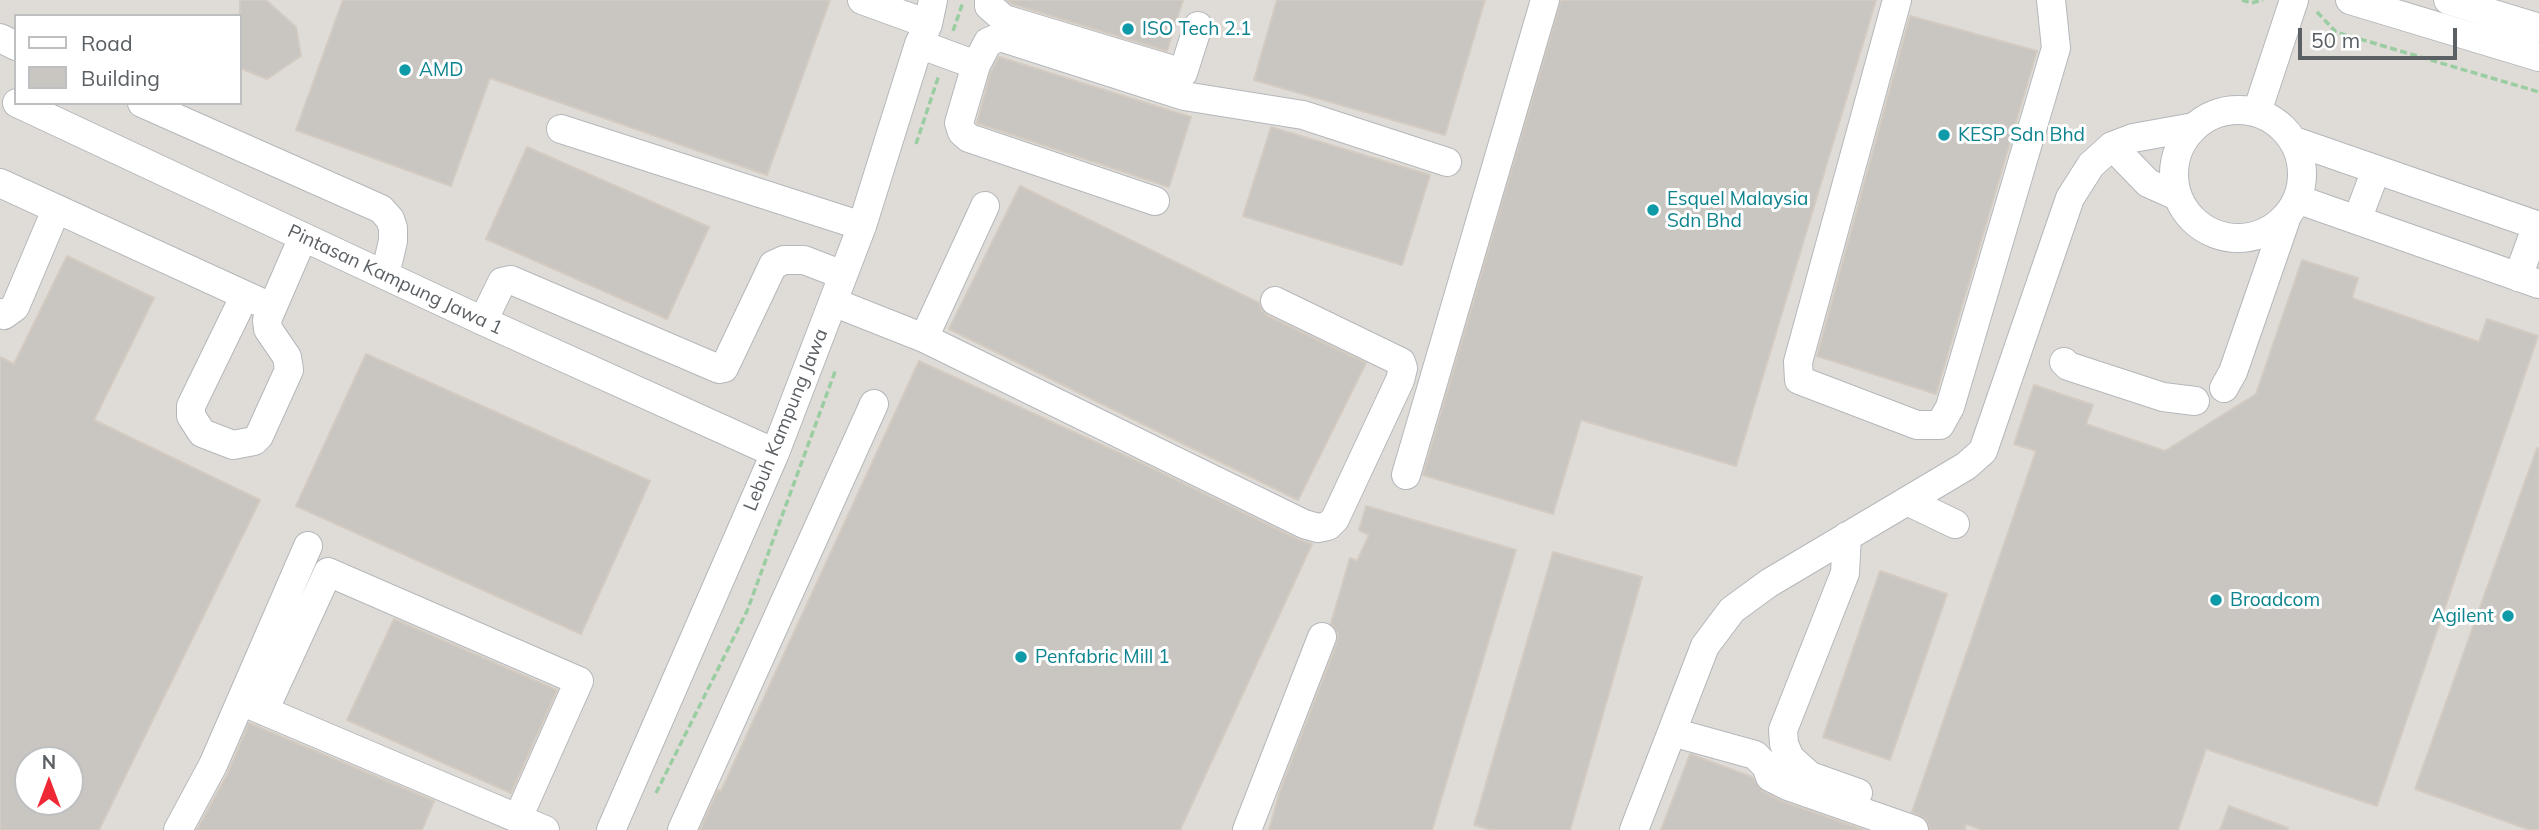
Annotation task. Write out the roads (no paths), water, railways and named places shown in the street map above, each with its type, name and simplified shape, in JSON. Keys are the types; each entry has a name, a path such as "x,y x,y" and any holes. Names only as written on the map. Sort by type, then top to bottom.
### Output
{"street":[{"path":"862,0 926,15 976,65"},
{"path":"989,0 989,6 1003,19 1182,73 1198,26"},
{"path":"1406,475 1545,0"},
{"path":"1897,0 1798,362 1799,380 1917,425 1940,425 1950,407 2056,48 2051,0"},
{"path":"2350,0 2539,57"},
{"path":"2448,0 2539,28"},
{"path":"2257,112 2302,2"},
{"name":"Lebuh Kampung Jawa","path":"611,830 775,453 862,226 926,15"},
{"path":"1155,201 969,138 962,132 959,123 976,65 988,42 1000,37 1184,96 1303,115 1447,162"},
{"name":"Pintasan Kampung Jawa 1","path":"21,105 483,321 775,453"},
{"path":"147,105 381,209 390,219 393,228 393,241 385,275"},
{"path":"2224,387 2233,372 2292,208 2302,180 2301,160 2294,141 2278,123 2257,112 2235,110 2212,114 2194,127 2180,145 2173,167 2174,187 2181,206 2203,229 2217,236 2236,239 2255,236 2272,229 2292,208"},
{"path":"1634,830 1705,646 1731,610 1769,583 1966,466 1983,451 2070,198 2091,165 2112,146 2133,138 2194,127"},
{"path":"561,129 862,226"},
{"path":"2292,208 2357,220 2529,280 2538,226 2294,141"},
{"path":"2112,146 2148,183 2177,195"},
{"path":"2357,220 2375,170"},
{"path":"0,183 272,308"},
{"path":"924,338 985,206"},
{"path":"0,313 4,315 15,307 55,210"},
{"path":"245,295 191,406 191,416 202,433 233,445 254,441 259,436 289,370 287,357 268,329 267,320 303,237"},
{"path":"483,321 502,282 511,280 719,369 724,368 773,265 784,260 804,260 843,275"},
{"path":"833,302 924,338 1304,524 1318,528 1328,526 1335,519 1347,494 1403,369 1401,362 1275,300"},
{"path":"2064,362 2068,366 2163,397 2195,401"},
{"path":"682,830 874,404"},
{"path":"1907,500 1955,524"},
{"path":"1847,536 1844,573 1783,730 1784,744 1790,758 1810,776 1858,793"},
{"path":"253,706 308,546"},
{"path":"178,830 213,765 253,706 328,572 579,681 518,818"},
{"path":"1247,830 1322,636"},
{"path":"253,706 545,830"},
{"path":"1672,732 1755,755 1766,766 1770,777 1788,786 1914,830"}],"place":[{"name":"ISO Tech 2.1","path":"1128,29"},
{"name":"AMD","path":"405,70"},
{"name":"KESP Sdn Bhd","path":"1944,135"},
{"name":"Esquel Malaysia Sdn Bhd","path":"1653,210"},
{"name":"Broadcom","path":"2216,600"},
{"name":"Agilent","path":"2508,616"},
{"name":"Penfabric Mill 1","path":"1021,657"}]}
